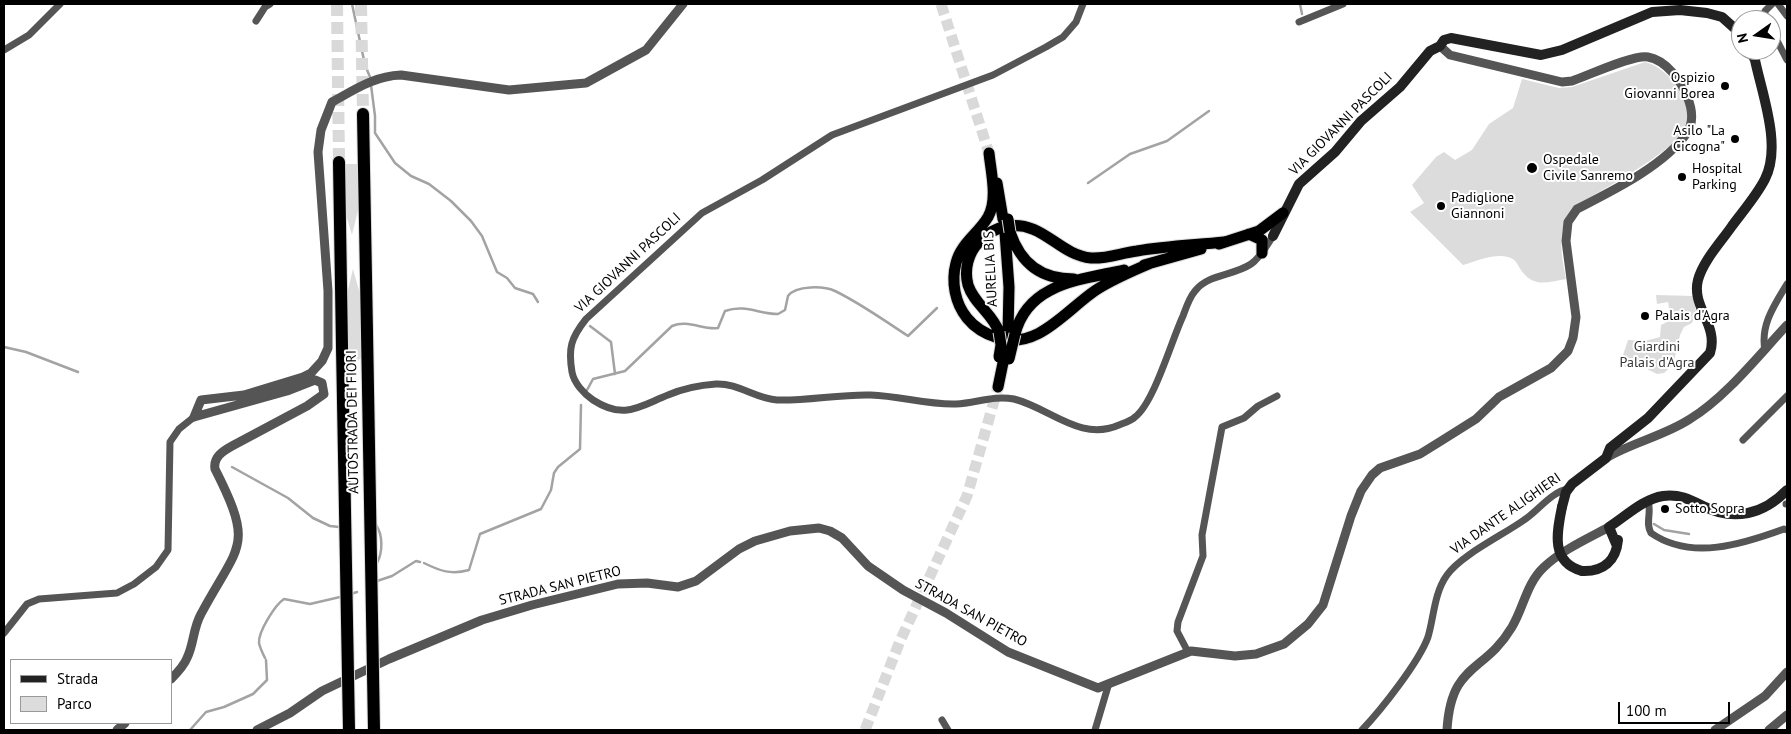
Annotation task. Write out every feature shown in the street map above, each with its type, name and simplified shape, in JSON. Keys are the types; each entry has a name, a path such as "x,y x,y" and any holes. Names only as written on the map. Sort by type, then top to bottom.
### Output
{"highway":[{"name":"AUTOSTRADA DEI FIORI","path":"363,114 374,730"},
{"name":"AURELIA BIS","path":"999,382 1004,358 1007,333 1009,286 1008,232 988,151 992,185 991,206 988,216 958,256 954,277 959,305 977,329 1010,340 1030,338 1045,330 1098,289 1151,263"},
{"name":"AUTOSTRADA DEI FIORI","path":"339,162 349,730"},
{"path":"1224,242 1156,248 1104,258 1089,258 1070,251 1042,232 1029,226 1018,225 997,229 977,244 969,258 967,273 969,286 975,300 994,322 1007,333 1026,308 1042,294 1110,273 1151,263 1224,242 1254,233 1283,213"},
{"path":"1008,232 1016,248 1026,261 1045,276 1076,279 1110,273"},
{"path":"1254,233 1262,240 1262,253"},
{"path":"1254,233 1273,236"}],"main road":[{"path":"1440,46 1444,40 1451,38 1541,55 1562,50 1652,12 1680,10 1707,13 1722,17 1731,25"},
{"name":"VIA GIOVANNI PASCOLI","path":"1273,236 1298,184 1335,152 1361,120 1400,87 1430,51 1440,46"},
{"name":"VIA DANTE ALIGHIERI","path":"1568,489 1606,458 1610,448 1648,418 1710,353 1713,340 1697,293 1698,280 1724,238 1762,184 1771,162 1771,136 1755,60"},
{"path":"1568,489 1556,536 1559,552 1569,565 1582,571 1606,566 1614,556 1622,519"},
{"path":"1617,546 1609,527 1648,501 1661,496 1675,495 1693,500 1713,511 1742,515 1768,507 1787,490"}],"street":[{"path":"4,50 29,35 60,4"},
{"path":"256,21 270,4"},
{"path":"194,417 201,400 244,395 311,373 322,361 328,348 328,291 318,152 321,130 332,102 374,79 390,75 509,90 586,83 646,50 683,4"},
{"name":"VIA GIOVANNI PASCOLI","path":"1083,4 1076,22 1063,37 1046,47 993,76 832,135 762,180 702,213 586,318 573,334 570,356 573,379 587,396 606,409 628,411 648,405 669,394 718,384 745,389 774,400 870,395 958,404 1000,397 1048,412 1072,425 1090,430 1106,430 1136,417 1141,410 1153,391 1169,347 1194,292 1209,280 1251,264 1262,253 1273,236"},
{"path":"1298,22 1343,4"},
{"path":"1778,4 1787,16"},
{"name":"STRADA SAN PIETRO","path":"257,730 290,713 330,687 388,659 482,620 532,605 618,584 647,583 678,587 696,581 739,549 755,541 790,531 819,528 830,531 842,538 868,566 903,590 946,613 1008,652 1098,688 1188,652 1203,651 1235,656 1256,654 1284,644 1308,624 1323,605 1361,491 1380,468 1420,454 1476,418 1500,397 1550,368 1565,355 1571,346 1576,324 1566,255 1569,219 1577,209 1627,181 1664,157 1682,140 1691,124 1690,102 1680,82 1666,66 1649,57 1636,58 1572,81 1562,82 1450,56 1440,46"},
{"path":"1781,48 1787,60"},
{"path":"1765,350 1763,342 1768,316 1787,284"},
{"path":"1606,458 1671,430 1698,414 1740,376 1787,325"},
{"path":"4,633 27,604 40,599 117,593 134,584 156,567 168,550 170,442 179,429 194,417 287,391 315,380 322,383 324,394 307,406 222,452 215,460 215,469 238,520 239,537 236,554 200,615 194,630 187,659 172,678"},
{"path":"1188,652 1177,631 1178,622 1203,556 1202,536 1222,427 1244,418 1258,406 1277,396"},
{"path":"1743,440 1787,396"},
{"name":"VIA DANTE ALIGHIERI","path":"1362,730 1419,657 1428,637 1440,588 1447,574 1461,560 1529,517 1558,493 1568,489"},
{"path":"1648,501 1650,512 1648,527 1651,533 1685,546 1734,546 1784,529 1787,530"},
{"path":"1447,730 1452,695 1461,679 1507,635 1537,574 1556,557 1609,527"},
{"path":"1715,730 1765,696 1787,672"},
{"path":"1095,730 1109,683"},
{"path":"1769,730 1787,715"},
{"path":"942,720 948,730"}],"green space":[{"name":"Ospedale Civile Sanremo","path":"1645,62 1656,66 1665,73 1680,90 1688,110 1688,123 1683,133 1656,157 1574,207 1564,223 1561,241 1566,279 1545,282 1534,281 1524,274 1513,259 1502,256 1485,258 1463,265 1410,212 1424,203 1412,185 1436,157 1444,152 1455,160 1472,150 1489,124 1513,108 1522,79 1559,88 1572,87"},
{"path":"343,164 358,164 359,206 352,235 344,208"},
{"path":"353,269 362,301 362,357 346,371 345,302"},
{"name":"Giardini Palais d'Agra","path":"1656,295 1693,296 1696,311 1692,323 1684,327 1680,335 1673,365 1664,373 1657,374 1647,369 1625,367 1621,361 1628,340 1645,341 1660,337 1661,325 1671,320 1668,302 1657,304"}],"waterway":[{"path":"352,4 365,65 370,77"},
{"path":"1300,4 1302,14"},
{"path":"371,85 375,133 395,163 411,176 429,184 451,201 471,221 482,236 497,272 507,278 515,288 533,294 538,302"},
{"path":"1088,183 1130,154 1167,141 1209,111"},
{"path":"586,392 593,379 625,371 672,326 689,324 706,328 718,328 725,311 732,309 746,309 778,314 785,310 788,296 792,292 803,288 817,287 835,291 908,336 937,308"},
{"path":"590,326 611,342 615,374"},
{"path":"4,347 26,352 78,372"},
{"path":"424,563 446,571 469,570 480,534 541,509 551,490 554,473 558,467 580,449 581,405"},
{"path":"232,467 288,498 313,518 330,526 339,527"},
{"path":"1654,524 1664,530 1689,534"},
{"path":"376,525 380,534 381,544 377,563"},
{"path":"377,581 392,576 416,561 420,562"},
{"path":"351,594 357,592"},
{"path":"265,658 259,638 264,626 280,602 284,599 310,604 340,597"},
{"path":"190,730 206,712 224,707 253,694 267,680 266,660"}],"tunnel":[{"path":"337,4 339,162"},
{"path":"361,4 363,114"},
{"path":"941,4 988,150"},
{"path":"865,730 900,641 967,496 998,387"}],"place":[{"name":"Ospizio Giovanni Borea","path":"1725,86"},
{"name":"Asilo \"La Cicogna\"","path":"1735,139"},
{"name":"Ospedale Civile Sanremo","path":"1532,168"},
{"name":"Hospital Parking","path":"1682,177"},
{"name":"Padiglione Giannoni","path":"1441,206"},
{"name":"Palais d'Agra","path":"1645,316"},
{"name":"Sotto Sopra","path":"1665,509"}]}
